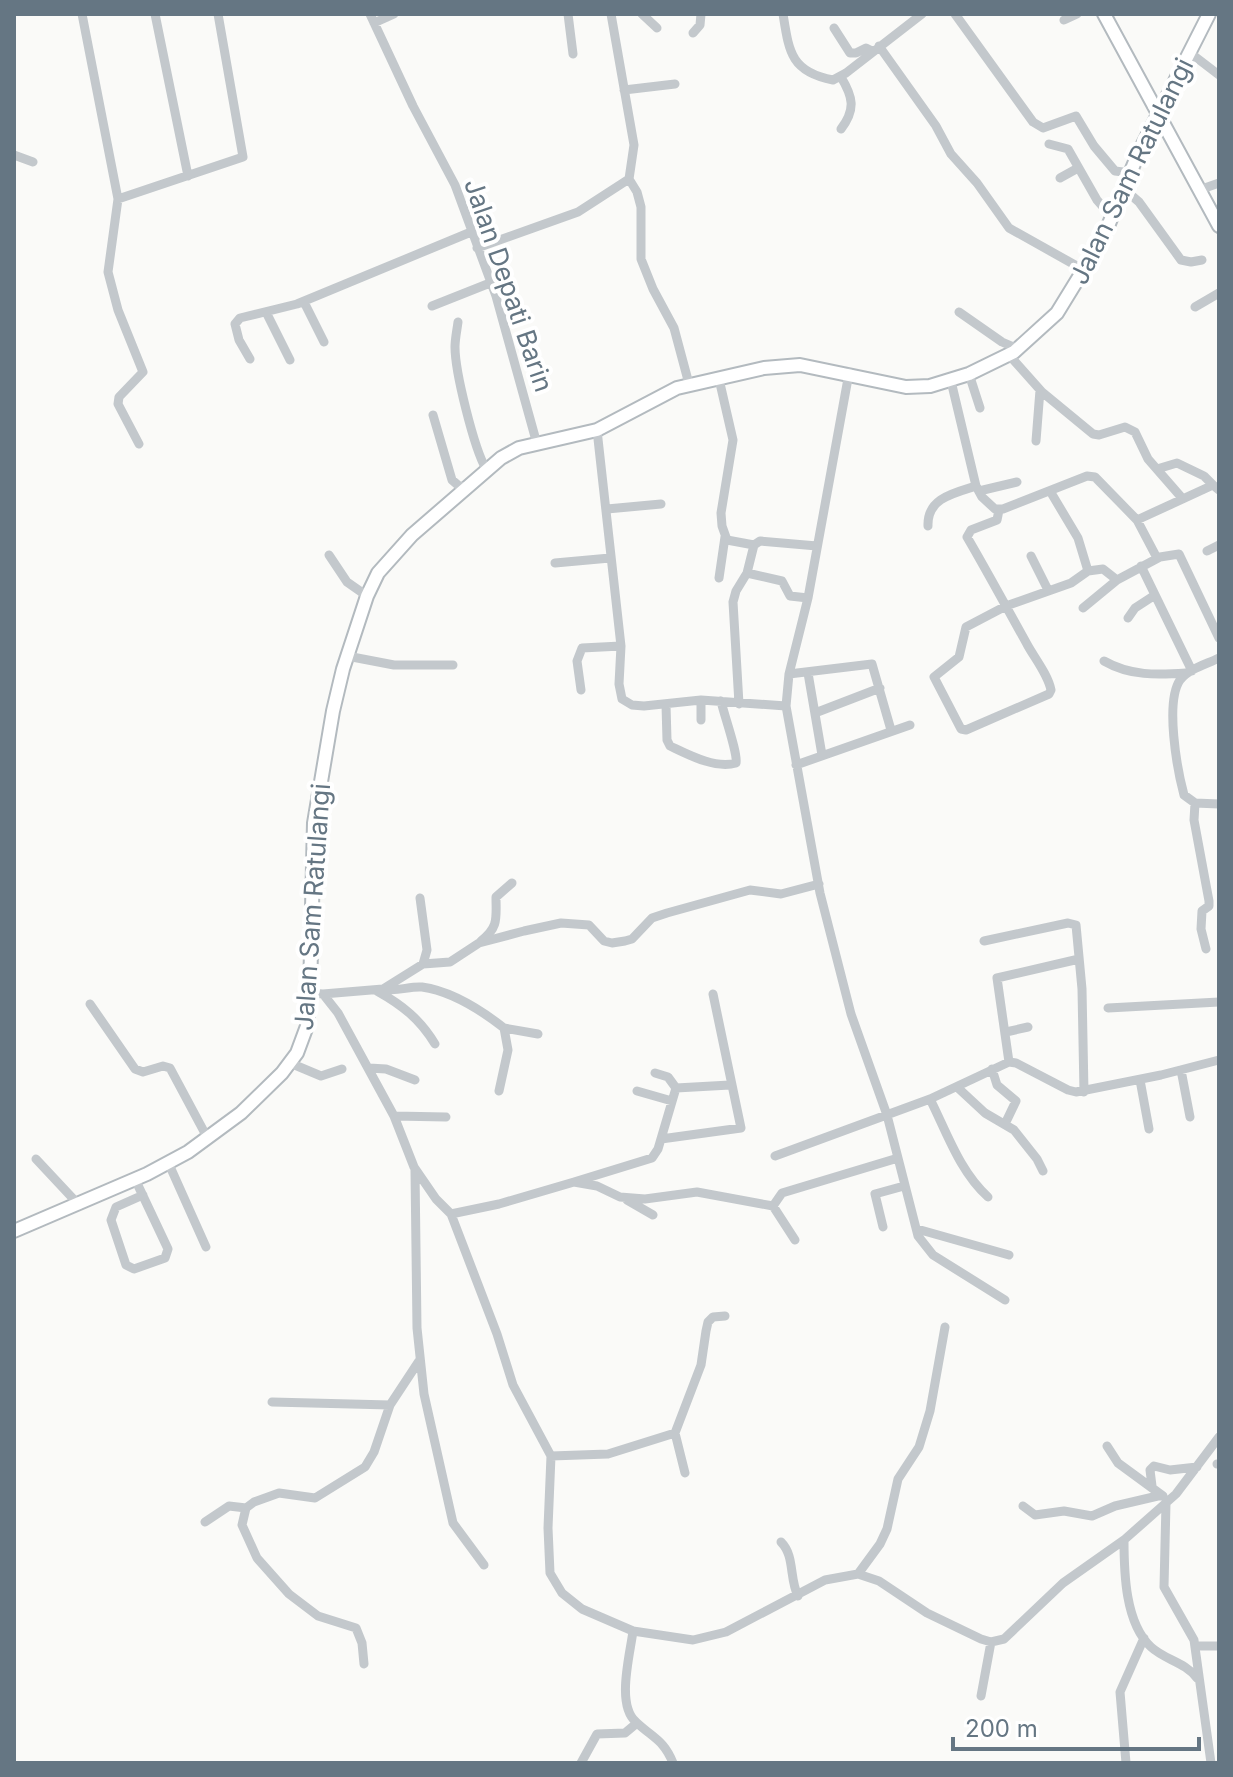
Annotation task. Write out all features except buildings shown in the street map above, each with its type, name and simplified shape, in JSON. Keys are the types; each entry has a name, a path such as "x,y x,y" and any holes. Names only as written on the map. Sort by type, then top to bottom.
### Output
{"street":[{"path":"82,14 118,199 108,272 118,310 143,372 119,397 118,404 139,444"},
{"path":"155,14 188,176"},
{"path":"118,199 244,156 218,14"},
{"path":"372,18 394,14"},
{"path":"568,14 573,54"},
{"path":"611,14 634,145 629,179 641,207 641,259 674,328 689,384"},
{"path":"642,14 657,28"},
{"path":"693,33 700,25 701,14"},
{"path":"783,14 791,56 810,73 833,80 922,14"},
{"path":"955,14 1033,122 1043,128 1076,116 1094,146 1115,171 1123,172 1126,183 1181,260 1202,260"},
{"path":"1064,20 1077,14"},
{"path":"1104,14 1219,226"},
{"name":"Jalan Sam Ratulangi","path":"14,1231 135,1179 208,1139 241,1113 290,1063 303,1040 316,993 314,823 330,724 347,656 367,596 378,573 412,535 486,469 519,448 597,430 647,402 689,384 789,365 813,366 906,387 930,386 969,374 1013,352 1057,313 1084,270 1209,14"},
{"name":"Jalan Depati Barin","path":"372,18 413,106 455,185 509,338 537,444"},
{"path":"834,28 850,53 866,48 876,49 936,126 951,154 977,183 1009,228 1084,270"},
{"path":"1189,52 1219,75"},
{"path":"841,77 849,90 853,106 841,129"},
{"path":"624,90 675,84"},
{"path":"1049,144 1068,149 1097,200 1112,217"},
{"path":"14,155 33,162"},
{"path":"1060,178 1078,168"},
{"path":"477,248 578,212 629,179"},
{"path":"1199,190 1219,183"},
{"path":"250,359 236,333 235,324 240,318 304,302 471,232"},
{"path":"432,306 490,283"},
{"path":"1195,307 1219,293"},
{"path":"304,302 324,342"},
{"path":"266,312 290,360"},
{"path":"959,312 1013,352 1040,390 1093,434 1125,427 1135,432 1148,459 1182,498"},
{"path":"458,322 455,347 458,370 477,451 486,469"},
{"path":"849,373 808,598 789,674 786,706 819,884 851,1014 887,1115 918,1236 933,1255 1005,1300"},
{"path":"969,374 980,408"},
{"path":"719,379 733,440 721,513 725,537 719,578"},
{"path":"951,381 978,489 990,506 999,510 1091,476 1137,520 1157,558"},
{"path":"1036,441 1040,390"},
{"path":"433,415 452,480 466,487"},
{"path":"597,430 621,646 619,684 622,699 632,705 666,705 701,700 786,706"},
{"path":"1137,520 1182,498 1216,488 1204,476 1177,463 1157,469"},
{"path":"928,526 930,512 943,497 1017,482"},
{"path":"1050,491 1078,538 1088,571"},
{"path":"607,509 661,504"},
{"path":"999,510 997,520 971,530 967,535 1006,606 1051,690 1049,694 963,730 958,726 934,677 959,657 968,624 1006,606 1071,583 1088,571 1103,569 1117,580"},
{"path":"725,537 731,542 754,545 760,541 817,546"},
{"path":"739,704 733,602 747,573 754,545"},
{"path":"1207,551 1219,545"},
{"path":"1083,608 1117,580 1141,566 1176,554 1182,556 1219,638"},
{"path":"329,555 347,582 367,596"},
{"path":"1031,556 1048,590"},
{"path":"555,563 610,558"},
{"path":"1141,566 1189,672"},
{"path":"747,573 782,581 790,596 808,598"},
{"path":"1128,618 1135,608 1155,595"},
{"path":"581,690 577,661 582,648 621,646"},
{"path":"347,656 394,665 453,665"},
{"path":"1104,661 1151,675 1189,672 1219,658"},
{"path":"789,674 872,664 891,730"},
{"path":"1189,672 1176,690 1173,723 1182,787 1184,795 1195,803 1219,804"},
{"path":"808,673 822,755"},
{"path":"815,713 880,688"},
{"path":"701,700 701,720"},
{"path":"666,705 667,740 670,746 701,759 731,765 736,763 738,757 730,741 721,701"},
{"path":"796,765 910,725"},
{"path":"1195,803 1194,820 1209,904 1202,911 1201,929 1206,949"},
{"path":"378,989 404,979 423,964 450,962 479,943 495,928 498,912 496,897 512,883"},
{"path":"479,943 561,923 592,926 598,937 609,942 625,941 632,939 652,918 667,913 750,890 781,894 819,884"},
{"path":"420,898 427,950 423,964"},
{"path":"984,941 1072,923 1076,925 1084,1092"},
{"path":"1009,1062 998,977 1079,959"},
{"path":"316,993 415,987 430,989 481,1011 504,1028 538,1034"},
{"path":"378,989 413,1013 435,1044"},
{"path":"316,993 338,1013 394,1116 414,1167 436,1199 451,1214 518,1398 551,1456 550,1573 554,1583 582,1609 633,1631 683,1640 702,1638 726,1632 833,1578 858,1574 879,1581 936,1617 991,1642 1004,1639 1063,1583 1124,1540 1197,1467 1219,1437"},
{"path":"661,1139 741,1128 713,994"},
{"path":"1108,1008 1219,1002"},
{"path":"90,1004 135,1069 143,1072 163,1066 170,1068 208,1139"},
{"path":"1006,1032 1028,1027"},
{"path":"499,1091 508,1050 504,1028"},
{"path":"775,1156 930,1099 1009,1062 1068,1090 1084,1092 1219,1061"},
{"path":"290,1063 321,1076 342,1069"},
{"path":"369,1068 386,1069 415,1080"},
{"path":"992,1069 997,1085 1016,1101 1005,1124"},
{"path":"1181,1070 1190,1117"},
{"path":"655,1073 670,1079 676,1088"},
{"path":"1140,1080 1149,1129"},
{"path":"676,1088 730,1085"},
{"path":"957,1087 985,1113 1014,1130 1043,1171"},
{"path":"451,1214 499,1204 652,1158 676,1088"},
{"path":"637,1091 672,1101"},
{"path":"930,1099 963,1166 988,1197"},
{"path":"394,1116 446,1117"},
{"path":"773,1206 782,1193 898,1158"},
{"path":"36,1159 79,1205"},
{"path":"168,1162 206,1247"},
{"path":"414,1167 419,1361 450,1516 484,1565"},
{"path":"135,1179 143,1195 168,1249 168,1255 134,1269 126,1265 111,1220 116,1207 143,1195"},
{"path":"574,1182 597,1186 653,1215"},
{"path":"883,1227 875,1194 904,1186"},
{"path":"620,1197 645,1199 697,1192 773,1206 795,1240"},
{"path":"917,1229 1009,1255"},
{"path":"685,1473 675,1433 701,1365 708,1322 713,1317 725,1316"},
{"path":"858,1574 880,1544 887,1529 898,1479 919,1447 930,1411 945,1327"},
{"path":"364,1664 362,1643 356,1628 312,1612 277,1583 257,1558 242,1525 246,1508 254,1502 279,1493 315,1498 365,1467 374,1452 390,1405 419,1361"},
{"path":"272,1402 390,1405"},
{"path":"551,1456 608,1454 675,1433"},
{"path":"1107,1446 1118,1463 1152,1486 1165,1500 1164,1587 1194,1640 1211,1763"},
{"path":"1152,1486 1150,1470 1154,1466 1170,1470 1197,1467"},
{"path":"1023,1506 1035,1515 1064,1511 1092,1516 1115,1506 1165,1500"},
{"path":"205,1522 229,1506 246,1508"},
{"path":"1124,1540 1125,1585 1144,1638 1151,1647 1193,1672 1199,1681"},
{"path":"781,1542 790,1554 791,1578 798,1596"},
{"path":"633,1631 625,1701 631,1717 661,1740 673,1763"},
{"path":"1126,1763 1120,1692 1144,1638"},
{"path":"981,1696 991,1642"},
{"path":"1195,1646 1219,1646"},
{"path":"581,1763 597,1734 625,1733 637,1723"}]}
